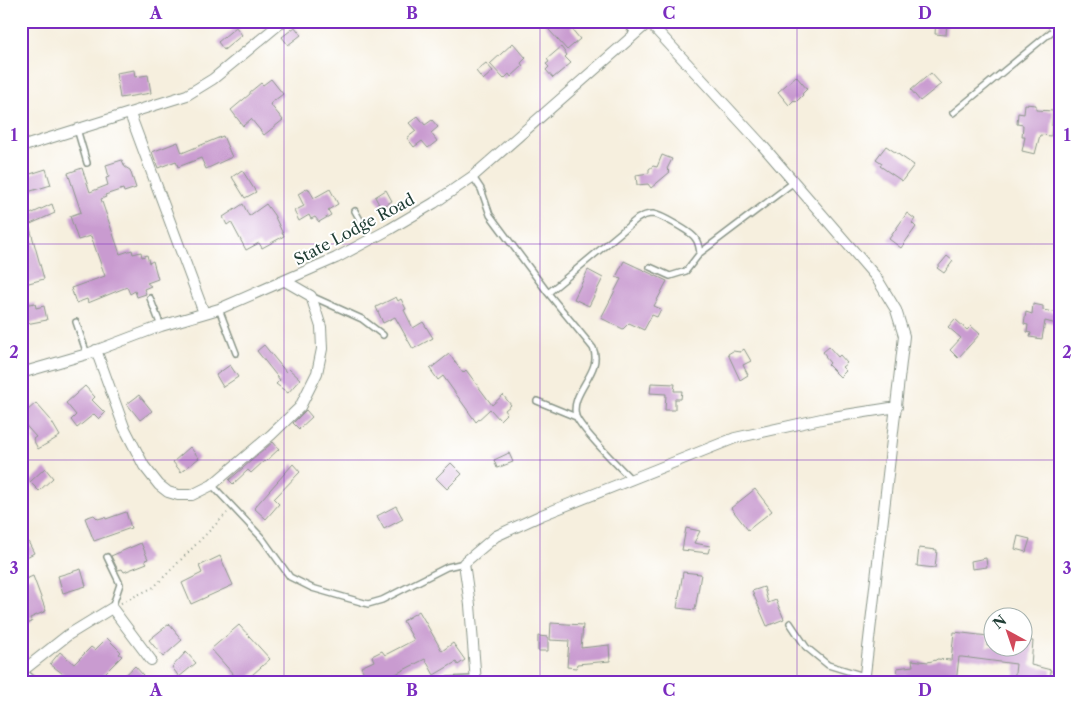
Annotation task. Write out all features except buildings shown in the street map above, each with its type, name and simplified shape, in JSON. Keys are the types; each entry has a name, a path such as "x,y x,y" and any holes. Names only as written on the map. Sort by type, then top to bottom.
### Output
{"street":[{"path":"21,147 188,95 213,79 283,21"},
{"path":"650,21 794,182 876,278 896,310 904,336 865,680"},
{"name":"State Lodge Road","path":"21,373 91,352 161,326 219,309 336,258 371,239 434,203 472,176 650,21"},
{"path":"130,114 204,314"},
{"path":"91,352 144,466 159,485 168,492 178,495 192,495 212,486 300,407 317,373 322,349 321,328 311,296 285,281"},
{"path":"476,681 470,605 464,563 496,536 542,515 735,438 826,418 897,407"},
{"path":"22,671 68,635 112,608 151,660"}],"lane":[{"path":"624,21 636,34"},
{"path":"953,114 1055,28"},
{"path":"77,129 87,162"},
{"path":"472,176 481,189 490,215 596,354 593,367 576,401 576,417"},
{"path":"650,267 670,276 686,271 700,253 794,182"},
{"path":"355,211 371,239"},
{"path":"548,293 637,219 646,215 654,214 662,217 694,236 700,253"},
{"path":"311,296 362,319 383,335"},
{"path":"150,298 161,326"},
{"path":"219,309 236,353"},
{"path":"76,322 91,352"},
{"path":"537,400 576,417 632,480"},
{"path":"212,486 271,548 279,563 290,576 312,588 354,601 368,604 382,600 446,567 464,563"},
{"path":"107,558 120,584 112,608"},
{"path":"790,623 806,647 828,665 865,680"},
{"path":"22,671 38,683"},
{"path":"425,681 476,681"}],"path":[{"path":"112,608 154,587 232,508"}]}
